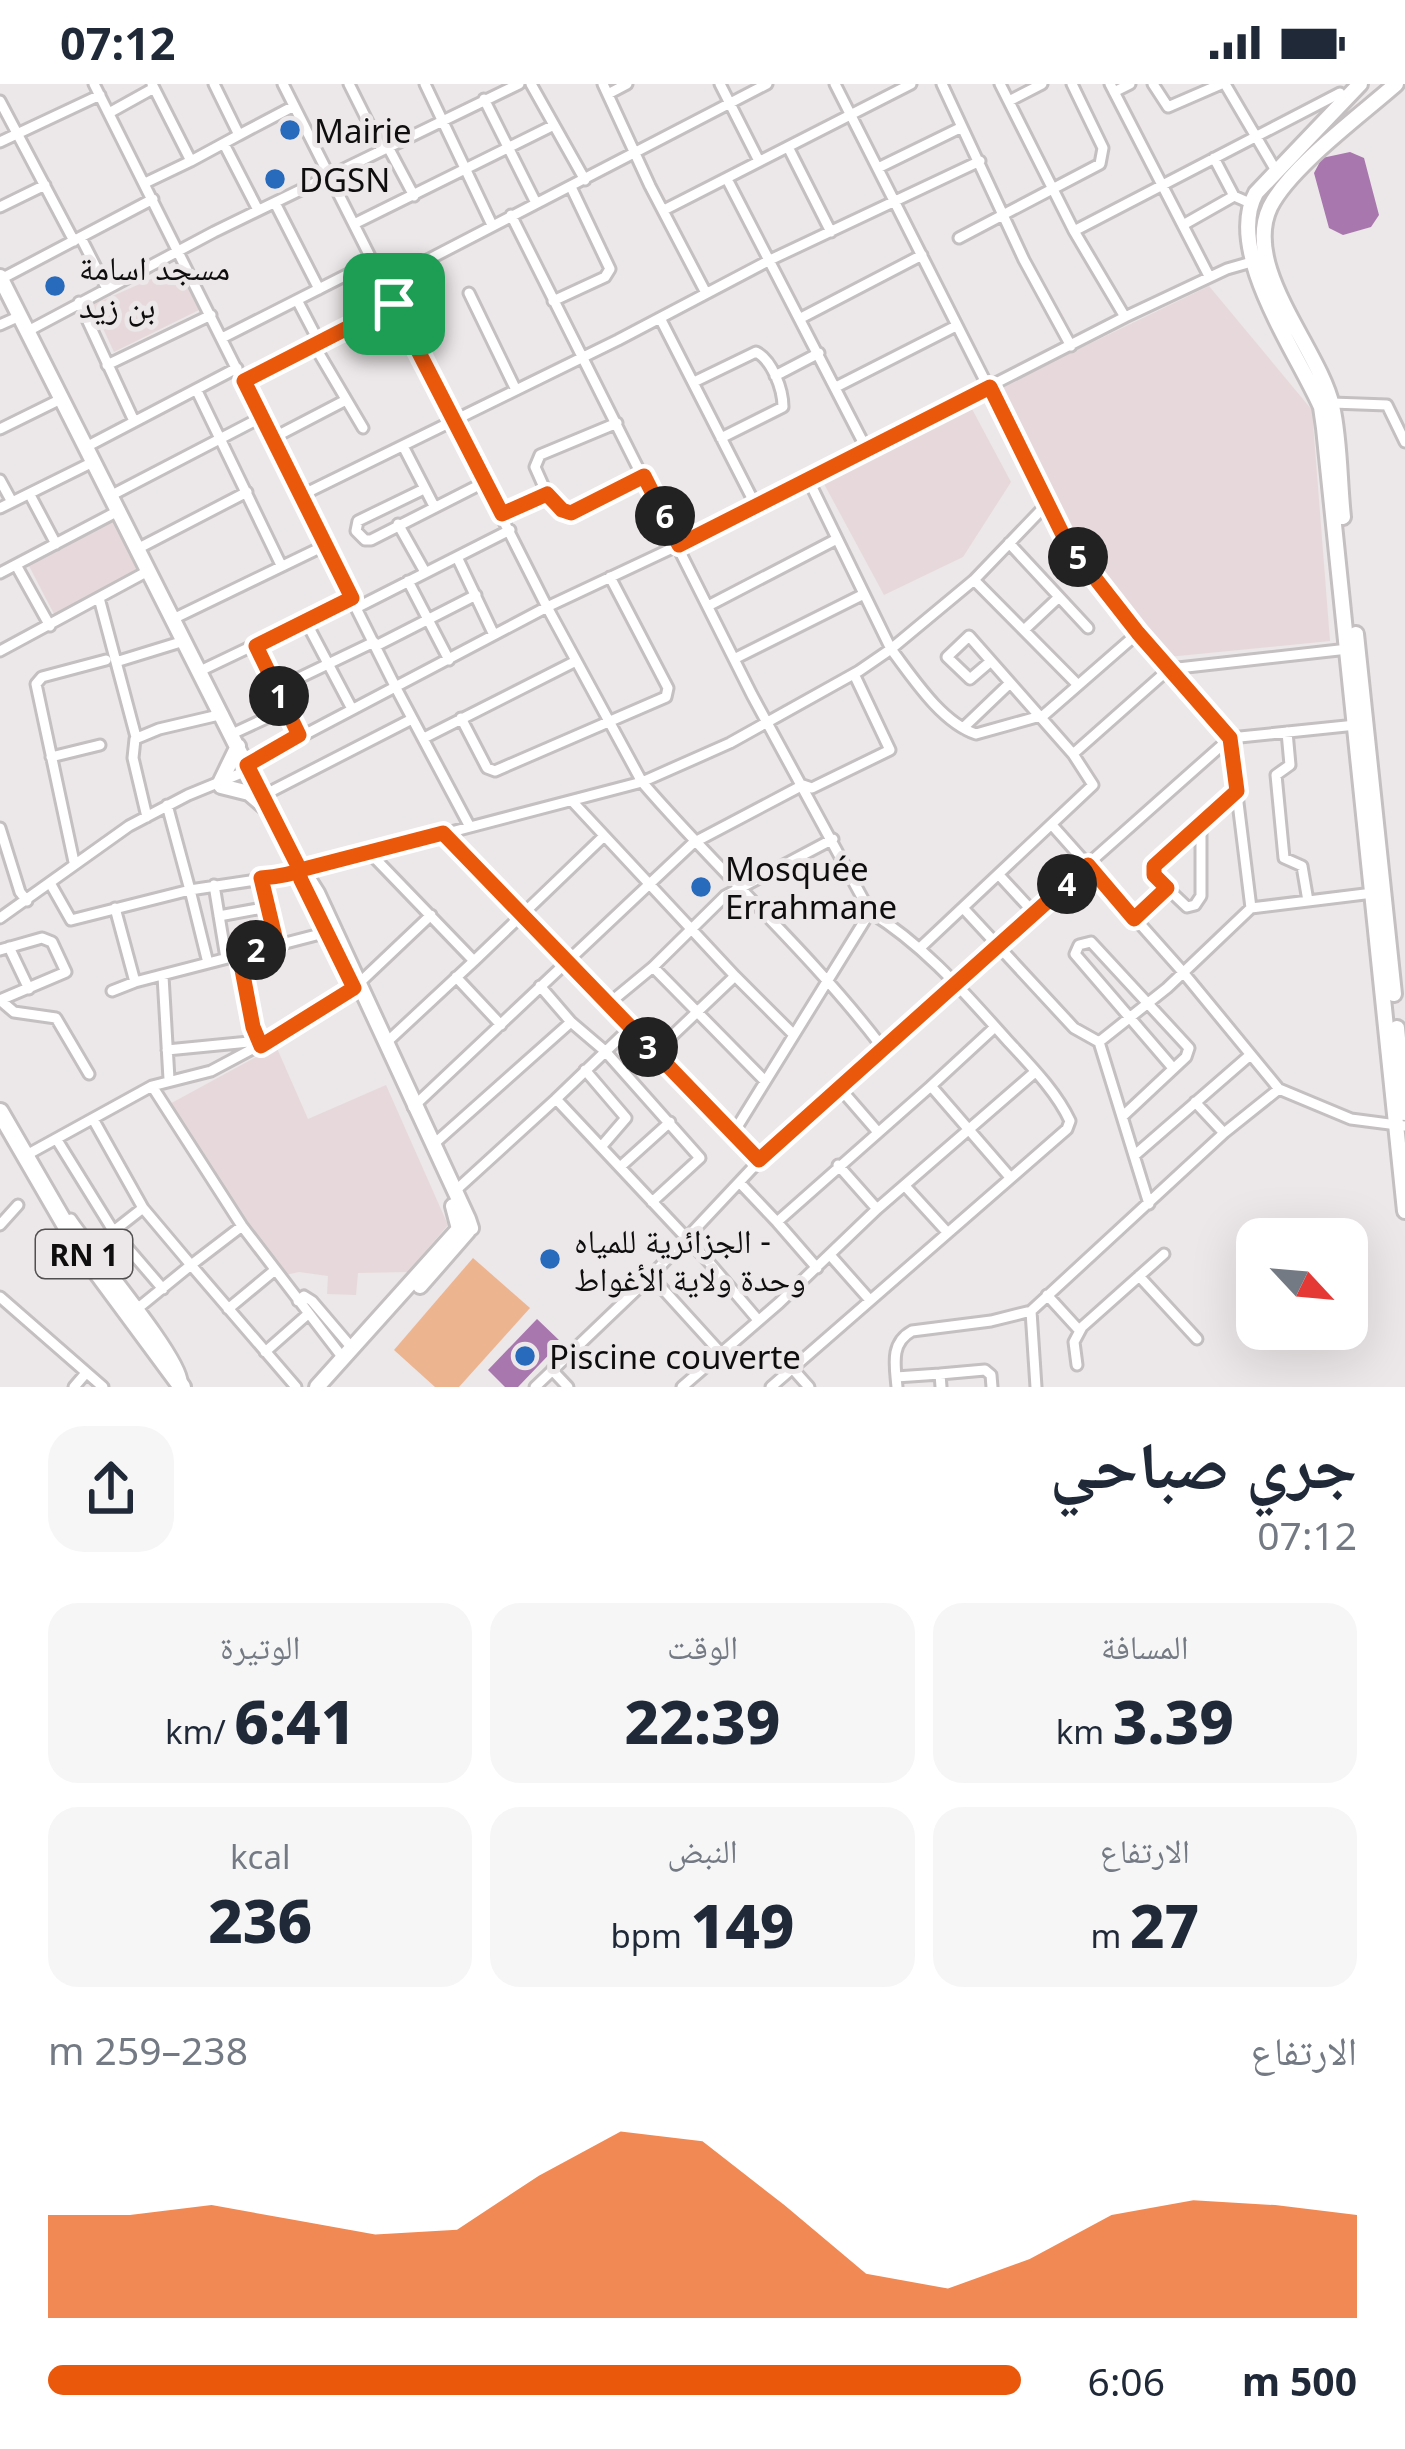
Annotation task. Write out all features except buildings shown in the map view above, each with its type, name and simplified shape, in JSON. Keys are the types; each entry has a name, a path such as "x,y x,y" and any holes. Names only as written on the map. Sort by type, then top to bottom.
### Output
{"highway":[{"name":"RN 1","path":"0,1112 104,1286 182,1387"},
{"name":"RN 1","path":"0,1133 59,1236 171,1387"}],"main road":[{"path":"1360,84 1340,92 1275,169 1250,203 1247,232 1279,293 1326,405 1405,1113"},
{"path":"1260,260 1264,229 1280,191 1396,84"},
{"path":"0,278 140,548 435,1143 463,1225"},
{"path":"1326,405 1405,1211"},
{"path":"235,740 220,785 254,796 273,815"},
{"path":"299,868 388,1041 463,1225"},
{"path":"317,1387 463,1225"},
{"path":"328,1387 463,1225"}],"street":[{"path":"94,84 470,827"},
{"path":"214,84 239,135"},
{"path":"284,84 547,607 642,782 693,843 827,980 882,1047"},
{"path":"349,84 414,196"},
{"path":"425,84 492,225"},
{"path":"28,331 488,92 519,84"},
{"path":"531,84 585,180"},
{"path":"626,84 606,89 706,292"},
{"path":"720,84 759,161"},
{"path":"383,283 767,84"},
{"path":"835,84 1066,541 1230,738 1251,908"},
{"path":"664,210 911,84"},
{"path":"942,84 1024,260 1071,346"},
{"path":"1000,84 1074,231 1125,317"},
{"path":"1009,101 1042,84"},
{"path":"959,238 1095,170 1103,156 1101,141 1072,84"},
{"path":"1130,84 1112,88 1210,276"},
{"path":"1153,84 1168,107 1223,84 1275,169"},
{"path":"109,113 153,86 191,161"},
{"path":"488,92 536,203"},
{"path":"1074,231 1340,92"},
{"path":"0,142 100,95"},
{"path":"0,101 107,289"},
{"path":"145,183 295,106"},
{"path":"354,224 554,125"},
{"path":"878,169 962,127"},
{"path":"224,144 259,210"},
{"path":"788,146 831,232"},
{"path":"1214,158 1234,196 1250,203"},
{"path":"302,495 772,259 980,161"},
{"path":"727,179 866,448"},
{"path":"0,207 45,185"},
{"path":"553,301 605,277 610,269 571,187"},
{"path":"1183,225 1234,196"},
{"path":"0,278 153,199"},
{"path":"275,203 320,289"},
{"path":"512,215 734,659 870,912 921,947 956,982 1035,1072 1070,1121 771,1387"},
{"path":"801,318 922,255"},
{"path":"0,918 74,862 147,817 250,771 299,735 1125,317 1210,276 1260,260"},
{"path":"222,338 372,262"},
{"path":"469,293 517,390"},
{"path":"297,300 363,428"},
{"path":"79,302 134,421"},
{"path":"244,381 394,304"},
{"path":"107,365 211,315"},
{"path":"0,325 20,316"},
{"path":"660,318 755,504"},
{"path":"836,387 956,326"},
{"path":"694,382 756,352 764,355 776,376 783,407 721,438"},
{"path":"776,376 819,353"},
{"path":"0,508 30,495 134,421 237,368"},
{"path":"197,391 281,565"},
{"path":"0,429 64,398"},
{"path":"273,438 346,400"},
{"path":"1326,405 1387,405 1405,442"},
{"path":"112,495 262,418"},
{"path":"617,423 540,455 535,467 547,494 571,513 644,476"},
{"path":"403,446 434,506"},
{"path":"0,479 12,502"},
{"path":"808,479 891,649 963,728 976,734 1040,717 1138,633"},
{"path":"424,489 355,525 365,540 485,482"},
{"path":"140,548 247,492"},
{"path":"502,514 547,494"},
{"path":"30,495 56,544"},
{"path":"50,883 71,920 190,890 261,878 642,782 730,743 891,649 974,580 1047,504"},
{"path":"0,573 120,510"},
{"path":"398,524 424,572"},
{"path":"200,671 305,620 408,581 510,530"},
{"path":"710,605 835,540"},
{"path":"1009,543 1088,628"},
{"path":"173,620 326,545"},
{"path":"457,556 494,635"},
{"path":"16,565 50,626"},
{"path":"0,651 150,570"},
{"path":"461,718 487,768 495,771 666,697 668,692 610,578"},
{"path":"974,580 1077,684"},
{"path":"408,581 449,660"},
{"path":"734,659 864,594"},
{"path":"276,689 476,596"},
{"path":"1024,630 1059,597"},
{"path":"99,598 136,737 133,758 147,817"},
{"path":"305,620 352,709"},
{"path":"921,947 1093,785 1073,754 969,636 947,657 970,679 991,661"},
{"path":"118,661 184,641"},
{"path":"256,646 299,735"},
{"path":"1073,754 1169,669 1348,649"},
{"path":"74,862 36,684 42,677 106,659"},
{"path":"424,738 576,662"},
{"path":"414,1107 693,843 803,785 812,788 890,750 854,674"},
{"path":"963,728 1010,683"},
{"path":"235,740 286,709"},
{"path":"136,737 223,714"},
{"path":"262,796 412,719"},
{"path":"535,1387 652,1276 759,1160 838,1086 1230,738 1356,724"},
{"path":"1287,732 1290,765 1276,776 1284,858 1302,866 1308,901"},
{"path":"51,757 100,745"},
{"path":"1201,824 1201,896 1186,908 1154,875 1154,866 1237,791"},
{"path":"572,801 794,1035"},
{"path":"167,806 208,963"},
{"path":"1052,825 1182,970 1279,1089 1351,1119 1400,1126"},
{"path":"0,827 27,902"},
{"path":"443,833 759,1160"},
{"path":"388,1041 603,837"},
{"path":"607,1005 740,886 832,839"},
{"path":"368,851 474,961"},
{"path":"999,875 1035,914"},
{"path":"261,878 277,945"},
{"path":"214,885 226,958"},
{"path":"1134,919 1167,888"},
{"path":"1099,1042 1251,908 1373,893"},
{"path":"115,908 135,982"},
{"path":"219,916 268,908"},
{"path":"964,909 1074,1028 1099,1042 1149,1204"},
{"path":"734,1132 870,912"},
{"path":"182,1387 178,1364 27,1155 152,1086 211,1071 357,986 431,915"},
{"path":"112,991 328,932"},
{"path":"29,988 4,949 48,939 67,969 63,975 0,1000 14,1012 56,1018 89,1074"},
{"path":"1123,1116 1173,1068 1189,1048 1091,942 1079,945 1075,955 1173,1068"},
{"path":"239,954 253,1047"},
{"path":"653,967 765,1081"},
{"path":"163,976 170,1079"},
{"path":"654,1053 735,976"},
{"path":"456,977 500,1025"},
{"path":"540,986 694,1149 700,1161 652,1202"},
{"path":"435,1143 571,1022"},
{"path":"777,1222 995,1027"},
{"path":"455,1191 630,1028"},
{"path":"167,1050 253,1047"},
{"path":"1136,1155 1249,1056"},
{"path":"585,1070 626,1118 601,1147"},
{"path":"682,1387 1035,1072"},
{"path":"152,1086 242,1226 308,1314 348,1353"},
{"path":"838,1086 877,1131"},
{"path":"931,1086 1009,1176"},
{"path":"992,1387 991,1375 985,1370 897,1382 898,1342 912,1331 1031,1311 1224,1133 1279,1089"},
{"path":"556,1099 758,1320"},
{"path":"1195,1102 1224,1133"},
{"path":"92,1120 143,1208 296,1387"},
{"path":"620,1167 670,1122"},
{"path":"57,1140 114,1232 163,1289"},
{"path":"838,1166 877,1209"},
{"path":"740,1184 817,1268"},
{"path":"905,1186 946,1231"},
{"path":"0,1225 18,1204"},
{"path":"92,1249 143,1208"},
{"path":"137,1310 242,1226"},
{"path":"1077,1365 1074,1342 1079,1330 1165,1253"},
{"path":"830,1255 869,1299"},
{"path":"229,1309 275,1270"},
{"path":"652,1276 720,1352"},
{"path":"1139,1276 1197,1339"},
{"path":"1047,1295 1079,1330"},
{"path":"0,1297 103,1387"},
{"path":"298,1300 312,1300 348,1353"},
{"path":"0,1320 11,1306"},
{"path":"1031,1311 1036,1387"},
{"path":"265,1352 308,1314"},
{"path":"792,1367 809,1387"},
{"path":"552,1370 568,1387"},
{"path":"74,1387 86,1372"},
{"path":"940,1374 941,1387"}],"shaded area":[{"path":"1350,152 1364,158 1379,215 1371,227 1343,235 1329,228 1314,173 1322,158"},
{"path":"183,265 203,308 114,352 92,305"},
{"path":"1209,286 1312,410 1330,641 1168,657 1094,569 998,388"},
{"path":"972,409 1011,482 963,557 884,595 823,482"},
{"path":"112,519 140,569 55,616 28,564"},
{"path":"276,1046 308,1119 386,1085 448,1225 408,1272 358,1273 356,1295 327,1294 328,1276 299,1272 281,1276 166,1106"},
{"path":"473,1258 530,1308 459,1387 435,1387 394,1350"},
{"name":"Piscine couverte","path":"537,1319 561,1342 518,1387 505,1387 488,1370"}],"place":[{"name":"Mairie","path":"290,130"},
{"name":"DGSN","path":"275,179"},
{"name":"مسجد اسامة بن زيد","path":"55,286"},
{"name":"Mosquée Errahmane","path":"701,887"},
{"name":"الجزائرية للمياه - وحدة ولاية الأغواط","path":"550,1259"},
{"name":"Piscine couverte","path":"525,1356"}],"route":[{"path":"394,304 244,381 352,598 256,646 299,735 247,765 297,864 297,872 354,988 261,1046 239,954 277,945 261,878 283,876 297,872 304,869 368,851 443,833 759,1160 1088,865 1134,919 1167,888 1154,875 1154,866 1237,791 1230,738 1066,541 990,387 679,545 644,476 571,513 547,494 502,514 394,304"}]}
